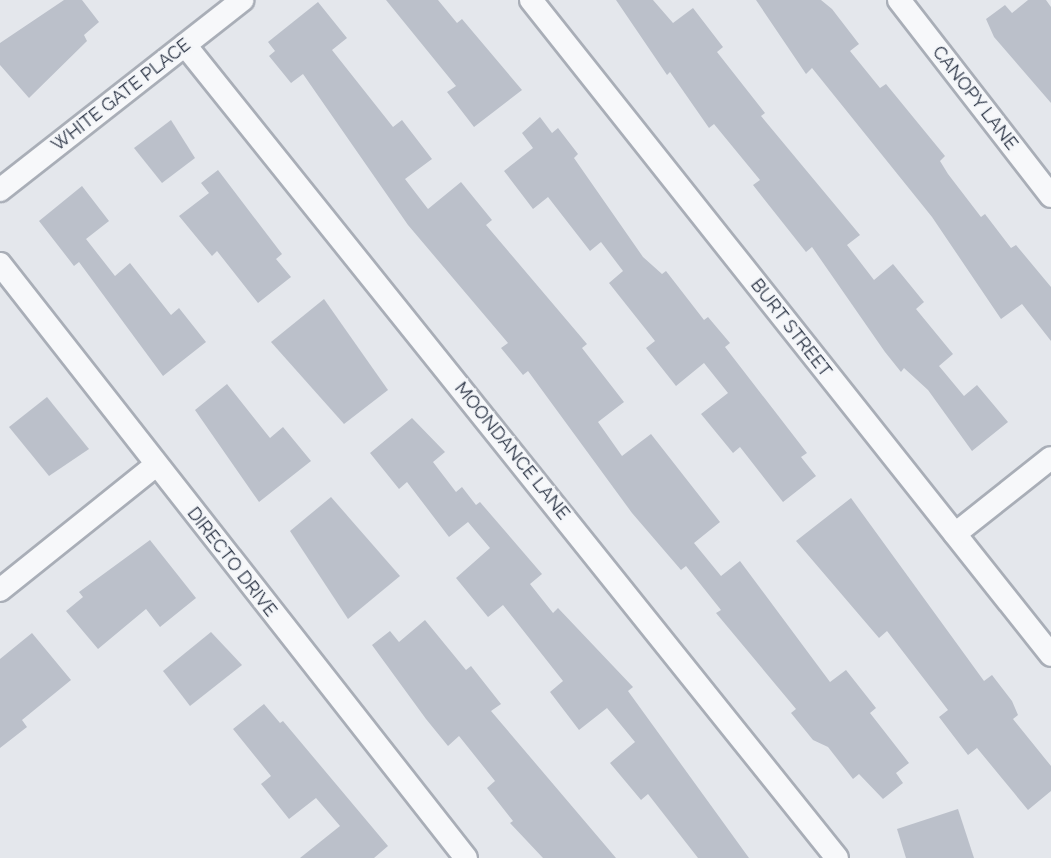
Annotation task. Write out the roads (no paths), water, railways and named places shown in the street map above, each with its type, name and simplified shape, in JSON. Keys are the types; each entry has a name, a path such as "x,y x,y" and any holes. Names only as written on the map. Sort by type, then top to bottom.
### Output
{"street":[{"name":"WHITE GATE PLACE","path":"0,190 242,0"},
{"name":"BURT STREET","path":"531,0 1051,655"},
{"name":"CANOPY LANE","path":"899,0 1051,196"},
{"name":"MOONDANCE LANE","path":"185,45 837,858"},
{"name":"DIRECTO DRIVE","path":"0,264 155,466 466,858"},
{"path":"955,534 1051,458"},
{"path":"0,590 155,466"}]}
